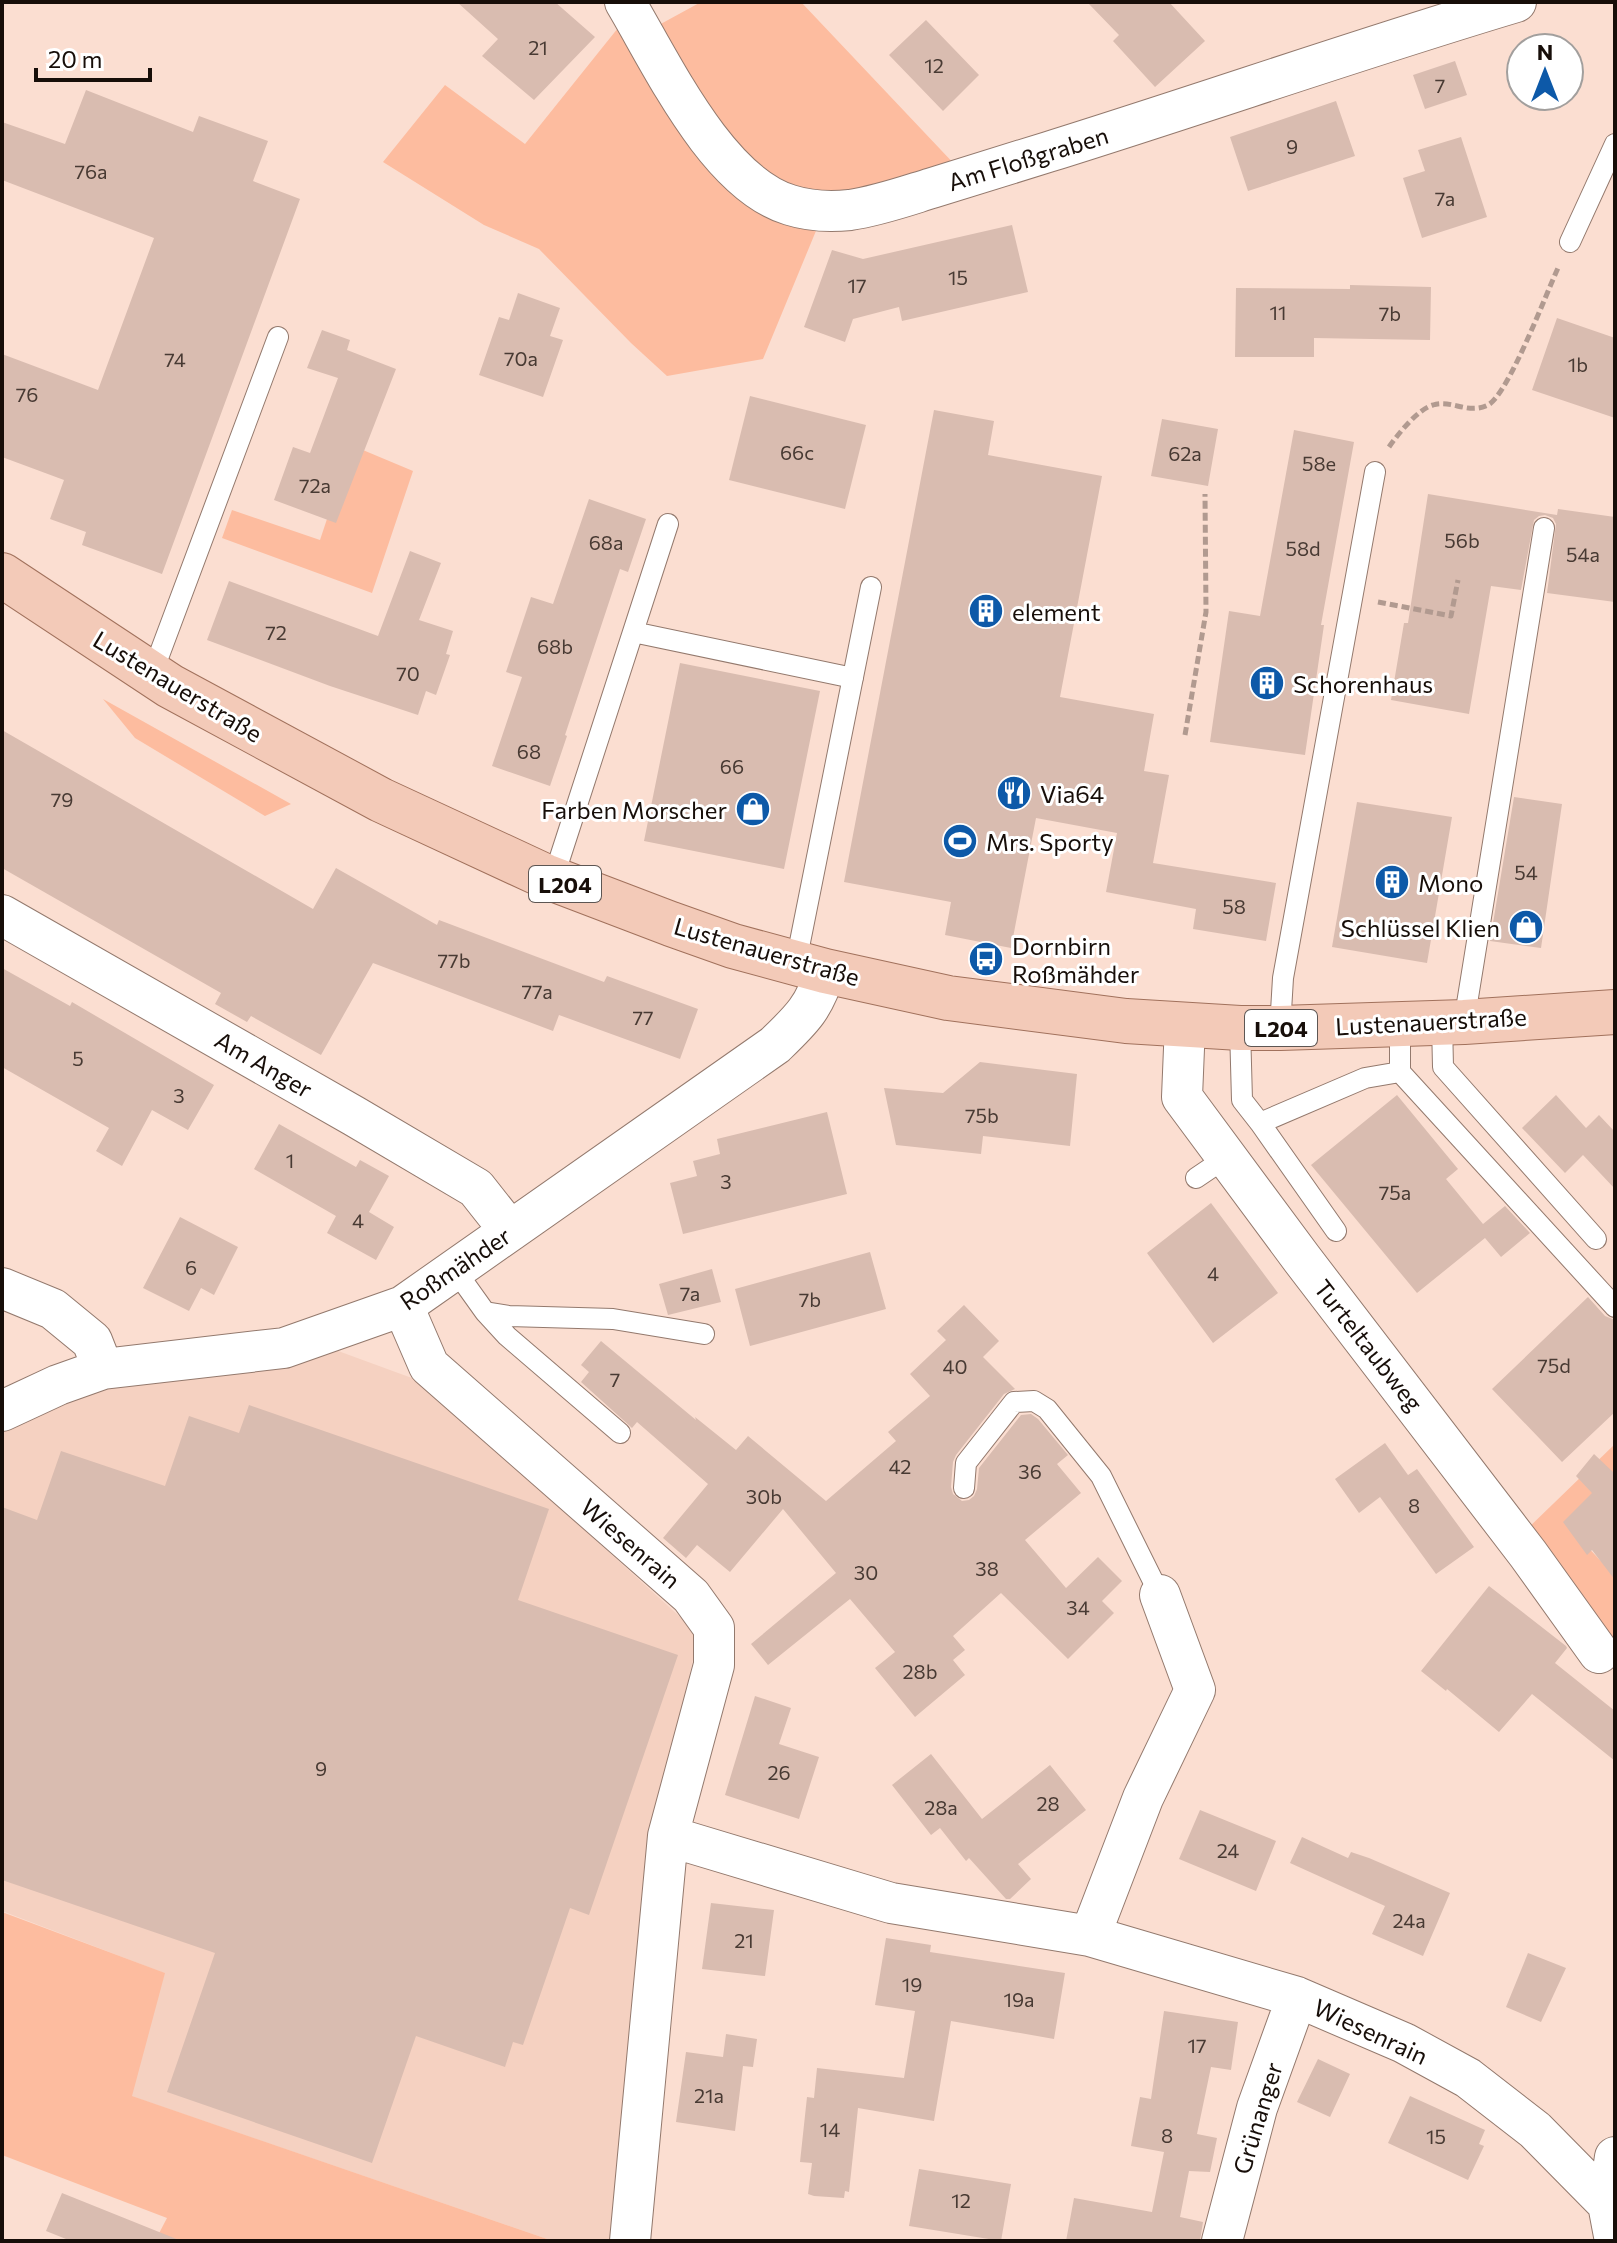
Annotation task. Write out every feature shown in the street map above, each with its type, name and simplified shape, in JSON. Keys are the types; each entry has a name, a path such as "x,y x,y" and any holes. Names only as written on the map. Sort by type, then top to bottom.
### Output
{"main road":[{"name":"Lustenauerstraße","path":"2,575 152,674 381,800 553,879 733,946 948,998 1126,1021 1260,1028 1435,1023 1615,1012"}],"street":[{"name":"Am Floßgraben","path":"625,2 698,125 739,174 761,191 789,205 819,211 849,210 898,199 1516,2"},
{"name":"Am Anger","path":"2,915 342,1108 476,1188 510,1231"},
{"name":"Roßmähder","path":"2,1411 58,1385 103,1369 284,1348 403,1306 775,1045 792,1029 819,994 810,966"},
{"name":"Turteltaubweg","path":"1185,1024 1182,1097 1212,1167 1302,1259 1528,1554 1599,1653"},
{"path":"2,1288 53,1309 92,1341 103,1369"},
{"name":"Wiesenrain","path":"403,1306 429,1366 691,1596 714,1628 714,1665 668,1836 630,2241"},
{"path":"1090,1936 1143,1798 1195,1690 1160,1595"},
{"name":"Wiesenrain","path":"668,1836 891,1903 1090,1936 1297,1997 1404,2043 1468,2078 1535,2130 1612,2222"},
{"name":"Grünanger","path":"1222,2241 1257,2108 1297,1997"},
{"name":"Wiesenrain","path":"1612,2222 1615,2157"}],"lane":[{"path":"1570,242 1615,144"},
{"path":"152,674 278,337"},
{"path":"1336,1231 1242,1100 1260,1028 1283,978 1375,472"},
{"path":"553,879 668,524"},
{"path":"1544,528 1435,1023 1443,1067 1596,1239"},
{"path":"810,966 853,678 871,587"},
{"path":"633,632 853,678"},
{"path":"1260,1123 1365,1078 1400,1072 1435,1023"},
{"path":"1400,1072 1615,1307"},
{"path":"455,1270 485,1312 507,1336 620,1433"},
{"path":"485,1312 509,1316 613,1319 704,1334"},
{"path":"964,1488 966,1463 1014,1402 1034,1401 1047,1409 1101,1476 1160,1595"}],"path":[{"path":"1400,433 1423,410 1435,404 1477,410 1492,404 1506,386 1570,242"},
{"path":"1185,735 1206,612 1205,494"},
{"path":"1353,598 1451,616 1458,580"}],"shaded area":[{"path":"701,2 801,2 958,168 867,195 809,194 726,150 657,26"},
{"path":"618,28 818,226 763,359 667,376 539,249 484,225 383,162 445,85 525,144"},
{"path":"339,440 413,471 372,593 222,538 232,510 320,540 327,519"},
{"path":"103,699 291,804 265,816 135,738"},
{"path":"330,1348 420,1381 699,1634 653,1831 611,2241 553,2241 131,2096 164,1973 2,1911 2,1430 16,1420 116,1385"},
{"path":"1615,1444 1615,1475 1564,1522 1615,1576 1615,1656 1523,1533"},
{"path":"2,1912 165,1973 132,2096 553,2241 155,2241 167,2218 2,2155"}],"building":[{"path":"457,2 555,2 595,37 534,100 482,56 498,39"},
{"path":"1087,2 1169,2 1205,41 1155,87 1113,41 1119,35"},
{"path":"926,20 979,75 943,111 889,55"},
{"path":"1455,61 1467,95 1425,109 1413,75"},
{"path":"86,90 193,132 199,116 268,141 253,181 300,199 162,574 82,545 86,532 50,519 64,480 2,457 2,354 98,390 154,238 2,180 2,122 65,144"},
{"path":"1336,101 1355,156 1248,191 1230,137"},
{"path":"1461,137 1487,217 1422,238 1403,178 1425,171 1418,150"},
{"path":"1012,225 1028,292 902,321 899,307 853,319 845,342 804,327 832,250 863,259"},
{"path":"1350,285 1431,287 1430,340 1314,338 1314,357 1235,357 1236,288 1350,289"},
{"path":"518,293 560,308 550,336 563,340 543,397 479,375 499,317 509,320"},
{"path":"1557,318 1615,338 1615,418 1532,390"},
{"path":"322,330 350,340 347,350 396,369 336,523 274,500 293,447 310,453 338,378 307,368"},
{"path":"750,396 866,425 845,509 729,480"},
{"name":"element","path":"934,410 994,421 988,455 1102,476 1060,697 1154,714 1144,771 1169,775 1153,863 1276,883 1266,941 1193,929 1196,909 1106,892 1117,833 1036,818 1011,948 945,935 951,902 844,882"},
{"path":"1162,419 1218,429 1208,486 1151,476"},
{"path":"1294,430 1354,442 1321,625 1324,625 1305,755 1210,742 1229,611 1260,616"},
{"path":"1428,494 1557,515 1558,509 1615,517 1615,602 1547,593 1556,524 1553,518 1545,515 1534,520 1521,590 1491,586 1469,714 1391,700 1404,623 1408,623"},
{"path":"589,499 646,519 628,572 620,569 550,786 492,766 522,677 506,672 531,597 553,604"},
{"path":"410,551 441,563 419,620 453,631 446,654 450,655 436,695 426,691 418,715 207,640 229,581 378,636"},
{"path":"680,663 820,691 784,869 644,841"},
{"path":"2,730 313,909 336,868 437,925 439,920 604,982 607,976 698,1009 680,1059 559,1015 553,1031 373,963 321,1055 251,1016 247,1022 215,1004 221,993 2,868"},
{"path":"1514,797 1562,804 1541,948 1490,941"},
{"name":"Mono","path":"1357,802 1452,817 1427,963 1332,947"},
{"path":"2,968 70,1006 72,1002 214,1085 188,1130 152,1110 122,1166 96,1151 109,1128 2,1067"},
{"path":"980,1062 1077,1074 1070,1146 983,1136 981,1154 896,1145 884,1088 943,1093"},
{"path":"1397,1095 1458,1169 1446,1179 1483,1224 1505,1206 1530,1233 1501,1257 1485,1238 1417,1293 1311,1165"},
{"path":"1556,1095 1586,1128 1599,1115 1615,1132 1615,1189 1583,1155 1565,1173 1522,1128"},
{"path":"827,1112 847,1194 683,1234 670,1183 697,1176 693,1161 720,1154 717,1139"},
{"path":"279,1124 356,1167 360,1160 389,1176 369,1212 394,1227 376,1260 327,1233 336,1216 254,1169"},
{"path":"1211,1203 1278,1293 1213,1343 1147,1253"},
{"path":"180,1217 238,1247 214,1295 201,1288 189,1311 143,1288"},
{"path":"870,1252 886,1309 750,1346 735,1289"},
{"path":"712,1269 721,1302 668,1315 659,1284"},
{"path":"1588,1297 1605,1316 1615,1320 1615,1412 1562,1462 1492,1389"},
{"path":"964,1305 999,1341 983,1357 1015,1389 1004,1394 956,1455 951,1487 953,1494 962,1501 974,1496 979,1468 1021,1415 1031,1414 1068,1455 1057,1464 1081,1493 1025,1540 1066,1588 1098,1557 1122,1581 1102,1601 1114,1613 1068,1659 1001,1593 953,1636 965,1650 953,1660 965,1675 915,1717 875,1668 895,1652 850,1599 768,1665 751,1644 836,1573 783,1509 730,1572 697,1545 686,1558 663,1538 708,1484 637,1422 632,1428 581,1382 589,1372 581,1365 601,1341 736,1450 748,1436 826,1501 896,1441 888,1432 930,1396 910,1374 946,1340 937,1331"},
{"path":"249,1405 549,1509 518,1600 678,1655 589,1915 570,1908 523,2045 513,2042 505,2067 416,2036 372,2163 167,2092 215,1953 2,1880 2,1507 37,1520 61,1451 165,1486 189,1416 239,1433"},
{"path":"1385,1443 1408,1475 1417,1469 1474,1547 1436,1574 1380,1497 1359,1513 1335,1479"},
{"path":"1594,1454 1613,1472 1615,1470 1615,1580 1592,1550 1587,1555 1563,1522 1592,1493 1576,1476"},
{"path":"1489,1586 1566,1646 1555,1663 1615,1711 1615,1761 1532,1694 1499,1732 1421,1671"},
{"path":"755,1696 791,1708 779,1744 819,1757 799,1819 725,1795"},
{"path":"931,1754 982,1819 1050,1765 1086,1810 1018,1864 1031,1879 1010,1899 1006,1899 969,1858 966,1861 940,1828 931,1835 892,1785"},
{"path":"1200,1810 1276,1841 1256,1891 1179,1859"},
{"path":"1302,1837 1348,1858 1351,1852 1369,1858 1450,1893 1423,1956 1372,1934 1385,1906 1290,1863"},
{"path":"711,1903 774,1910 765,1976 702,1969"},
{"path":"886,1938 931,1945 930,1952 1065,1973 1054,2039 951,2021 934,2121 858,2108 849,2192 845,2191 844,2198 814,2196 808,2194 812,2163 800,2162 807,2097 814,2098 817,2068 904,2078 915,2011 875,2005"},
{"path":"1528,1953 1566,1968 1541,2022 1506,2007"},
{"path":"1164,2011 1238,2022 1231,2070 1211,2067 1197,2134 1217,2138 1210,2172 1189,2171 1180,2217 1203,2222 1200,2241 1066,2241 1074,2198 1152,2212 1164,2152 1131,2146 1140,2097 1151,2099"},
{"path":"726,2034 757,2039 753,2067 743,2066 735,2131 676,2122 686,2052 723,2057"},
{"path":"1318,2059 1350,2074 1330,2117 1297,2102"},
{"path":"1410,2096 1485,2130 1479,2144 1484,2146 1468,2180 1388,2143"},
{"path":"919,2169 1011,2184 1001,2241 909,2226"},
{"path":"62,2193 179,2240 71,2241 46,2231"}],"place":[{"name":"element","path":"986,611"},
{"name":"Schorenhaus","path":"1267,683"},
{"name":"Via64","path":"1014,793"},
{"name":"Farben Morscher","path":"753,809"},
{"name":"Mrs. Sporty","path":"960,841"},
{"name":"Mono","path":"1392,882"},
{"name":"Schlüssel Klien","path":"1526,927"},
{"name":"Dornbirn Roßmähder","path":"986,959"}]}
